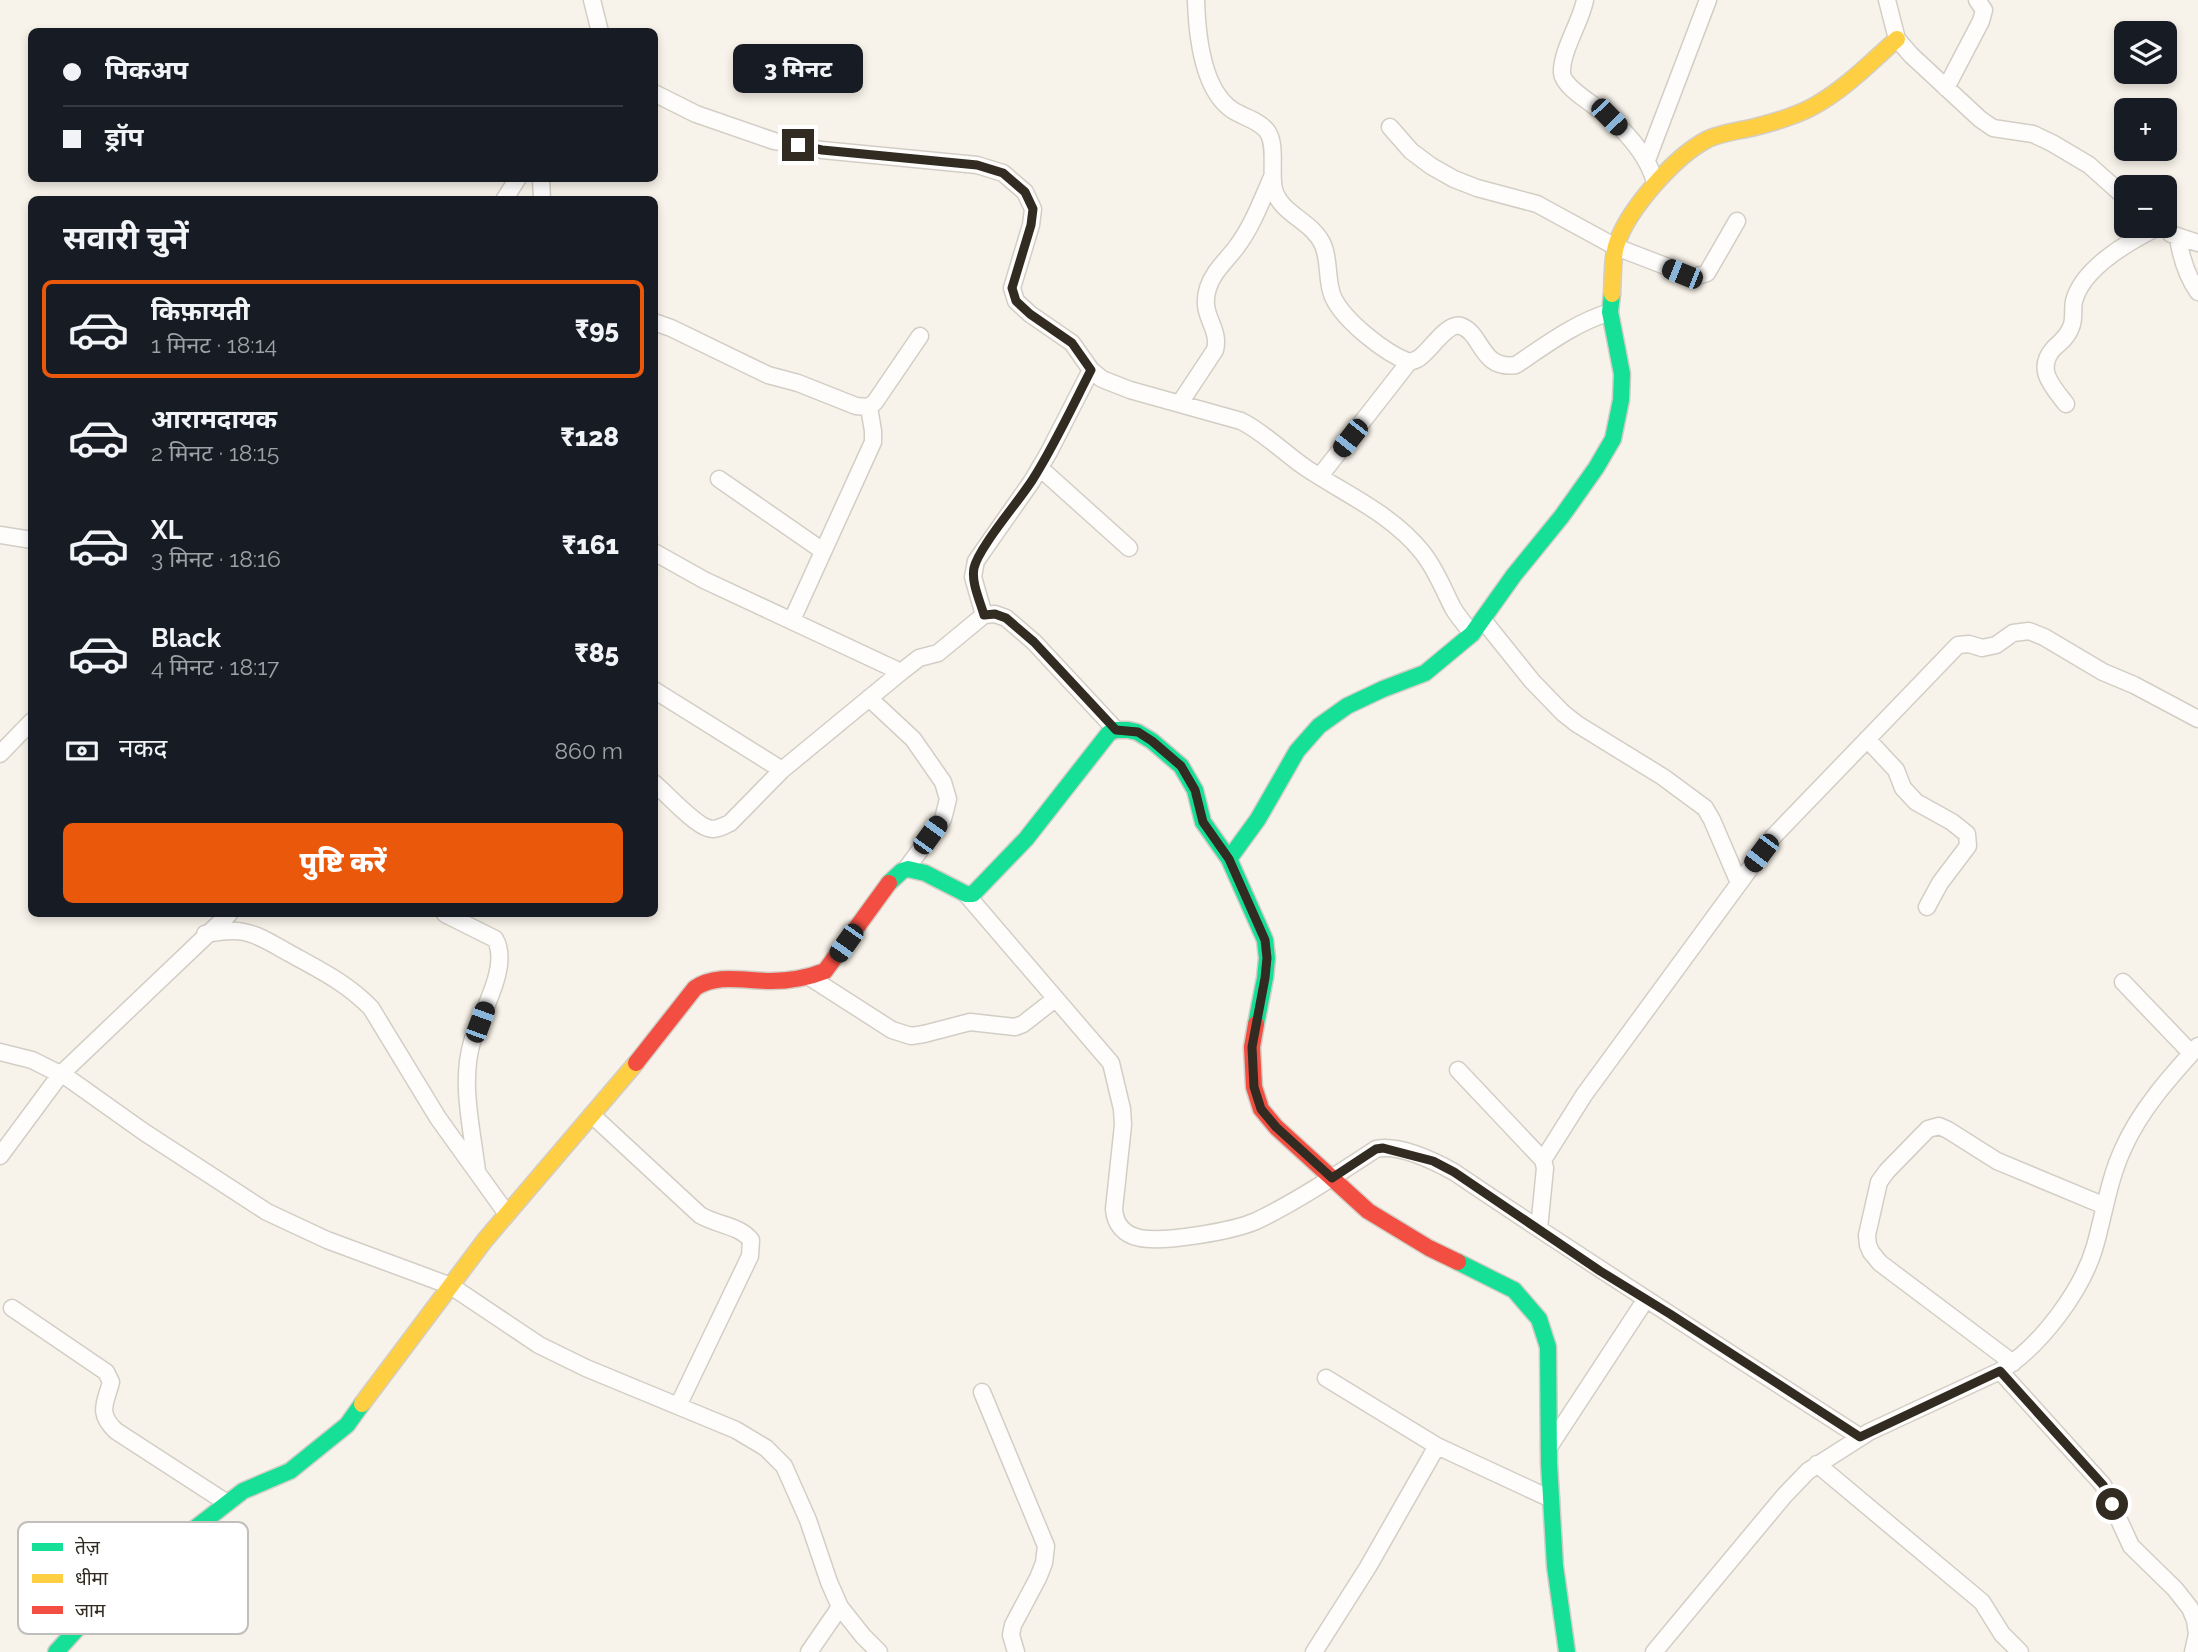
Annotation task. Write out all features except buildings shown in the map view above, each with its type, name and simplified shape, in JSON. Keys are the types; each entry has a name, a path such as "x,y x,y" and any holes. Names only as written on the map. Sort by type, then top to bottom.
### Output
{"street":[{"path":"592,0 599,28"},
{"path":"1196,0 1200,50 1211,82 1221,100 1231,109 1268,132 1272,144 1274,190 1279,201 1312,230 1323,244 1332,295 1340,308 1377,345 1409,362"},
{"path":"1585,0 1563,64 1562,76 1567,85 1609,117 1647,160 1655,183"},
{"path":"1647,160 1708,0"},
{"path":"1887,0 1897,38 1980,119 1993,128 2033,134 2052,143 2089,165 2114,187"},
{"path":"1946,88 1981,21 1984,10 1977,0"},
{"path":"1229,859 1258,819 1297,751 1319,726 1347,706 1425,673 1472,634 1596,468 1613,439 1621,400 1622,374 1611,312 1616,247 1626,226 1655,183 1677,161 1709,139 1790,117 1816,106 1842,87 1897,38"},
{"path":"658,95 696,114 774,141 822,150 977,165 1003,173 1025,192 1033,209 1031,225 1012,288 1016,301 1072,343 1091,370 1101,379 1241,421 1395,525 1421,550 1434,568 1455,611 1472,634"},
{"path":"1390,127 1411,151 1454,179 1537,204 1616,247 1694,277 1707,273 1737,221"},
{"path":"1180,403 1215,350 1218,341 1207,316 1205,302 1208,288 1216,271 1235,249 1252,222 1272,177"},
{"path":"2066,404 2048,380 2044,370 2046,359 2070,331 2074,320 2074,299 2084,282 2102,262 2135,238"},
{"path":"2198,243 2178,238 2182,259 2198,292"},
{"path":"1320,476 1409,362 1418,359 1451,326 1467,330 1497,364 1507,366 1516,365 1588,319 1611,312"},
{"path":"658,323 768,374 856,406 869,407 880,396 920,336"},
{"path":"984,615 974,577 976,561 1040,468 1091,370"},
{"path":"792,620 873,442 869,407"},
{"path":"1040,468 1129,548"},
{"path":"719,479 823,551"},
{"path":"0,535 28,539"},
{"path":"658,554 704,580 901,672"},
{"path":"658,787 698,823 709,829 730,823 782,770 869,698 919,659 939,653 984,615 995,614 1006,618 1034,642 1116,730"},
{"path":"1483,620 1532,681 1563,713 1705,808 1739,883"},
{"path":"1543,1160 1584,1095 1773,837 1958,645 1969,644 1982,648 1996,645 2013,633 2029,631 2044,636 2103,673 2134,685 2198,719"},
{"path":"658,692 782,770"},
{"path":"203,1522 243,1491 290,1471 347,1425 507,1214 621,1082 695,988 705,981 718,979 796,980 811,978 825,971 889,883 906,869 943,818 947,808 948,799 943,782 913,739 869,698"},
{"path":"0,754 28,725"},
{"path":"966,894 973,894 981,888 1027,839 1110,733 1116,730 1138,732 1181,766 1195,790 1203,822 1229,859 1265,940 1267,958 1252,1047 1254,1087 1261,1109 1276,1127 1368,1211 1429,1248 1514,1290 1539,1319 1548,1347 1549,1447 1555,1566 1567,1652"},
{"path":"1867,739 1896,770 1903,788 1916,802 1960,827 1967,834 1968,846 1940,883 1927,907"},
{"path":"906,869 925,873 966,894 1111,1063 1122,1109 1114,1209 1115,1220 1122,1230 1139,1238 1154,1239 1229,1229 1256,1220 1332,1178 1376,1149 1395,1149 1433,1161 1454,1172 1860,1437"},
{"path":"0,1156 60,1074 225,917"},
{"path":"451,917 495,939 499,947 498,969 468,1061 468,1094 477,1174"},
{"path":"205,934 243,932 264,939 358,994 371,1008 438,1118 507,1214"},
{"path":"811,978 892,1030 911,1036 970,1021 1015,1027 1023,1024 1055,999"},
{"path":"1654,1652 1808,1471 1860,1437 2006,1367 2029,1349 2057,1316 2083,1277 2095,1248 2122,1150 2135,1126 2170,1076 2195,1049 2123,982"},
{"path":"0,1052 32,1060 60,1074 267,1212 327,1240 451,1286 539,1345 586,1368 736,1430 766,1448 784,1466 808,1520 840,1607 879,1652"},
{"path":"1458,1070 1543,1160 1545,1168 1539,1229"},
{"path":"592,1115 700,1215 745,1233 751,1240 750,1256 678,1406"},
{"path":"2105,1206 1997,1161 1939,1126 1928,1129 1879,1182 1867,1235 1868,1245 1880,1263 2006,1367 2103,1485 2131,1546 2175,1589 2190,1608 2197,1634 2193,1652"},
{"path":"1549,1447 1646,1299"},
{"path":"12,1308 106,1372 111,1382 103,1411 106,1422 227,1503"},
{"path":"1326,1378 1437,1447 1551,1499"},
{"path":"982,1392 1046,1546 1044,1563 1038,1578 1013,1625 1011,1635 1016,1652"},
{"path":"1314,1652 1368,1567 1437,1447"},
{"path":"1817,1464 1982,1602 2002,1634 2020,1652"},
{"path":"2175,1589 2198,1600"},
{"path":"809,1652 840,1607"},
{"path":"56,1652 71,1634"}],"traffic: fast":[{"path":"1229,859 1258,819 1297,751 1319,726 1347,706 1425,673 1472,634 1596,468 1613,439 1621,400 1622,374 1610,312 1612,294"},
{"path":"889,883 908,869 925,873 966,894 973,894 1026,839 1109,733 1116,730 1137,732 1181,766 1195,790 1203,822 1229,859 1265,940 1265,978 1256,1024"},
{"path":"1458,1262 1514,1290 1539,1319 1548,1347 1549,1463 1555,1566 1567,1652"},
{"path":"203,1522 243,1491 290,1471 347,1425 362,1404"},
{"path":"56,1652 72,1634"}],"traffic: slow":[{"path":"1612,294 1616,246 1630,216 1654,185 1681,158 1708,139 1778,121 1814,106 1847,83 1897,39"},
{"path":"362,1404 485,1240 636,1063"}],"traffic: jam":[{"path":"636,1063 695,988 704,983 722,979 785,980 825,971 889,883"},
{"path":"1256,1024 1252,1047 1254,1087 1261,1109 1276,1127 1368,1211 1429,1248 1458,1262"}],"route":[{"path":"798,145 822,150 977,165 1003,173 1025,192 1033,209 1031,225 1012,288 1016,301 1072,343 1091,370 1032,481 976,561 974,577 984,615 995,614 1006,618 1034,642 1116,730 1138,732 1152,741 1181,766 1189,778 1203,822 1229,859 1265,940 1265,978 1252,1047 1254,1087 1261,1109 1276,1127 1332,1178 1376,1149 1383,1148 1433,1161 1454,1172 1600,1271 1860,1437 2000,1371 2103,1485 2112,1504"}]}
